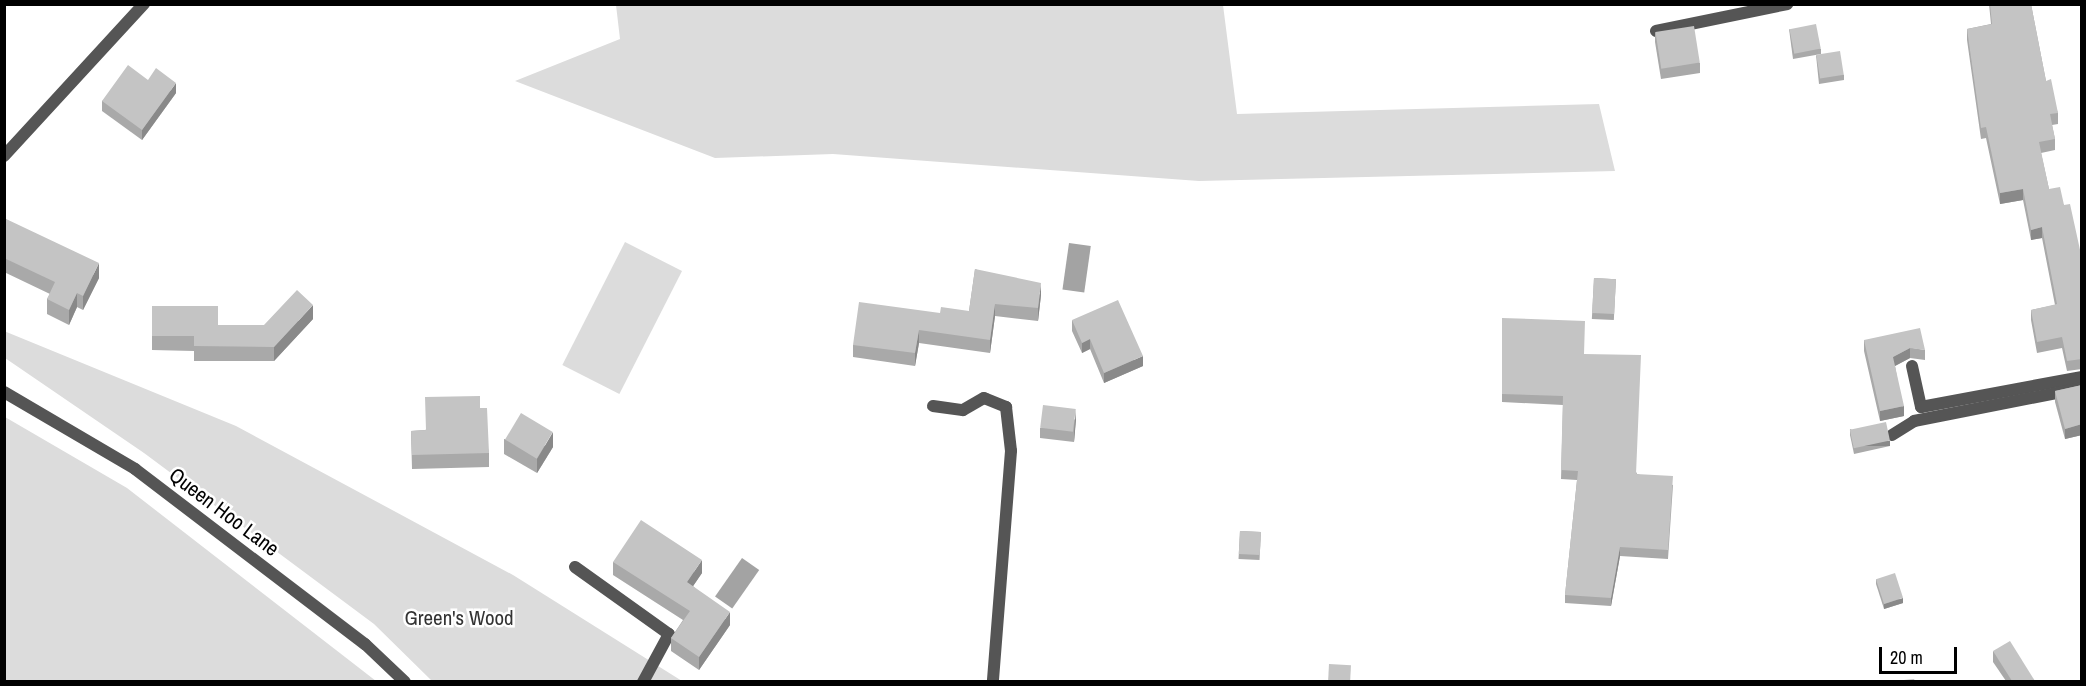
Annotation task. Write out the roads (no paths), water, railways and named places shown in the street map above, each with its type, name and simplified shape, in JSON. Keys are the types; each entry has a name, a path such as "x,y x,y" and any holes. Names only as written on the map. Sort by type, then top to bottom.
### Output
{"street":[{"path":"4,156 144,4"},
{"path":"1656,31 1787,4"},
{"path":"1912,366 1921,407 2082,377"},
{"path":"1892,435 1914,421 2082,387"},
{"name":"Queen Hoo Lane","path":"4,393 135,469 365,644 405,681"},
{"path":"933,406 963,411 984,398 1006,407 1011,451 993,681"},
{"path":"575,567 669,634 643,681"}],"park label":[{"name":"Green's Wood","path":"459,618"}]}
